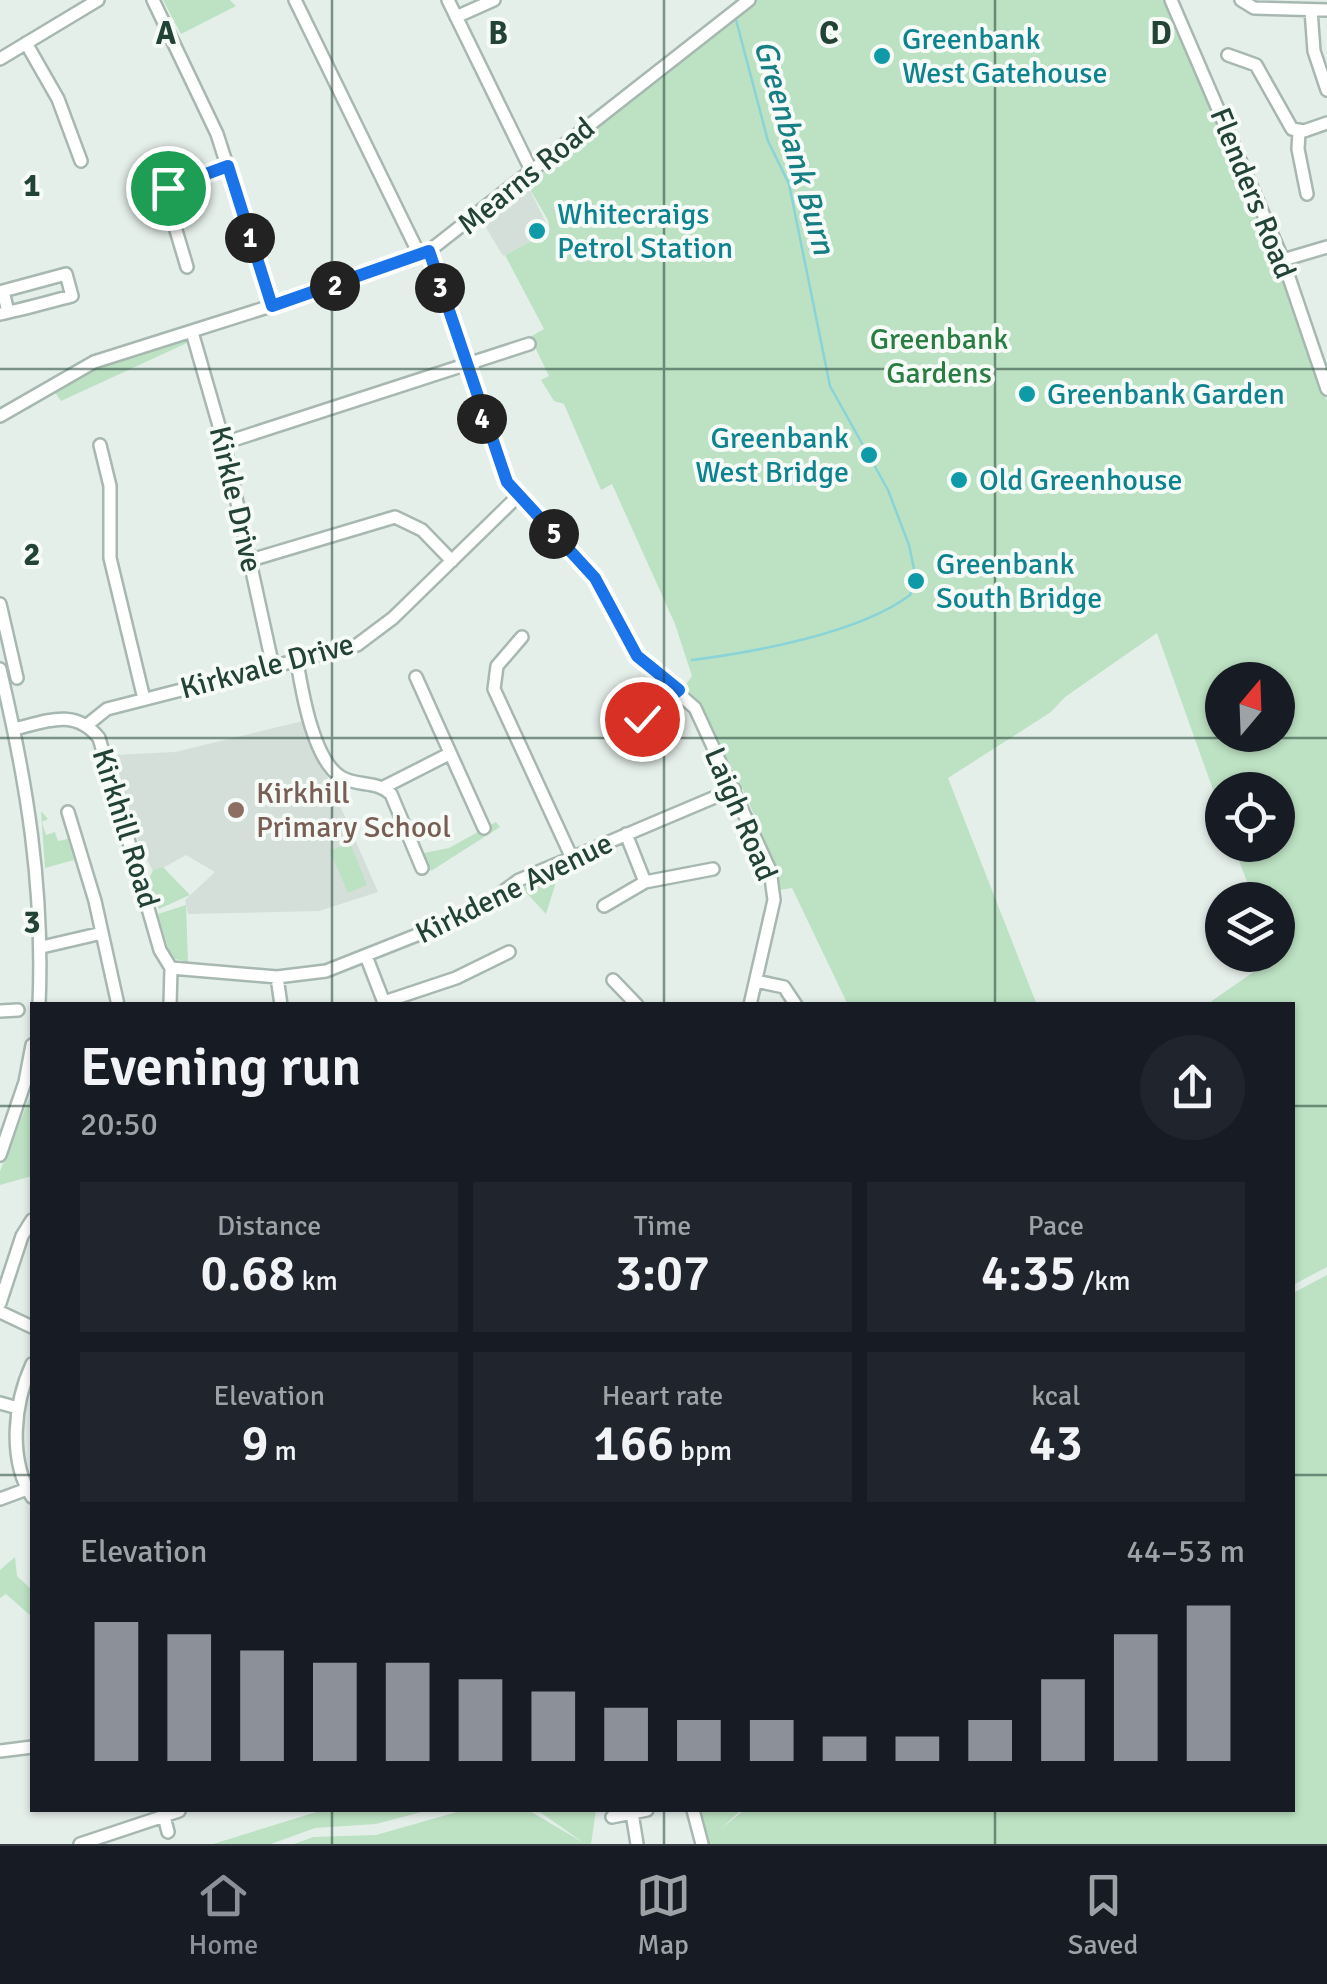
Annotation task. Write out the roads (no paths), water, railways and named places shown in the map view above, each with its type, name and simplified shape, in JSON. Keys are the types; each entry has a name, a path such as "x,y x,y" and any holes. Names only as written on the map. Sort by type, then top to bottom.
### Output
{"street":[{"path":"0,59 98,0"},
{"path":"154,0 228,166 272,306"},
{"name":"Laigh Road","path":"295,0 424,254 497,462 518,496 595,578 637,656 695,708 734,789 774,885 771,920 751,1002"},
{"path":"448,0 532,172"},
{"path":"456,17 494,0"},
{"name":"Mearns Road","path":"0,416 94,362 424,254 749,0"},
{"name":"Flenders Road","path":"1172,0 1284,260 1327,389"},
{"path":"1241,0 1254,8 1327,10"},
{"path":"1311,10 1314,50 1326,87"},
{"path":"26,44 58,99 80,161"},
{"path":"1233,52 1256,65 1288,124 1300,132"},
{"path":"1300,132 1327,124"},
{"path":"1300,132 1298,149 1310,185"},
{"path":"187,267 158,191 228,166"},
{"path":"1284,260 1327,247"},
{"path":"66,274 72,296 4,313 3,291 66,274"},
{"name":"Kirkle Drive","path":"192,332 224,444 274,667"},
{"path":"224,444 529,344"},
{"path":"100,444 110,486 110,558 144,699"},
{"name":"Kirkvale Drive","path":"87,725 101,712 144,699 345,650 378,632 518,496"},
{"path":"251,560 395,517 422,530 452,561"},
{"path":"0,604 17,678"},
{"path":"514,639 496,666 494,690 571,856"},
{"path":"297,662 310,722 327,761 341,777 384,787 396,802 422,868"},
{"path":"0,669 31,808 42,947 40,1002"},
{"path":"416,677 484,828"},
{"path":"629,730 679,690"},
{"name":"Kirkhill Road","path":"15,729 56,718 87,725 104,750 135,869 154,918 160,950 171,968 170,1002"},
{"path":"384,787 449,754"},
{"name":"Kirkdene Avenue","path":"171,968 277,977 313,974 475,912 519,880 734,789"},
{"path":"68,812 117,1002"},
{"path":"58,835 73,830"},
{"path":"626,834 645,882"},
{"path":"610,898 645,882 706,867"},
{"path":"42,947 102,933"},
{"path":"390,1002 456,978 501,952"},
{"path":"366,956 383,1002"},
{"path":"277,977 281,1002"},
{"path":"612,980 632,992 636,1002"},
{"path":"756,981 784,987 794,1002"},
{"path":"0,1011 18,1010"},
{"path":"0,1155 30,1056"},
{"path":"0,1303 30,1223"},
{"path":"0,1312 30,1326"},
{"path":"0,1499 30,1493 17,1447 18,1408 30,1370"},
{"path":"0,1403 18,1408"},
{"path":"0,1751 30,1747"},
{"path":"80,1844 179,1812"},
{"path":"612,1816 637,1812"},
{"path":"694,1812 702,1844"},
{"path":"632,1813 638,1844"},
{"path":"164,1816 168,1832"}],"waterway":[{"name":"Greenbank Burn","path":"692,660 806,639 864,620 910,595 916,579 909,545 888,490 830,386 789,184 768,141 735,16"}],"place":[{"name":"Greenbank West Gatehouse","path":"882,56"},
{"name":"Whitecraigs Petrol Station","path":"537,231"},
{"name":"Greenbank Garden","path":"1027,394"},
{"name":"Greenbank West Bridge","path":"869,455"},
{"name":"Old Greenhouse","path":"959,480"},
{"name":"Greenbank South Bridge","path":"916,581"},
{"name":"Kirkhill Primary School","path":"236,810"}],"park label":[{"name":"Greenbank Gardens","path":"939,356"}]}
